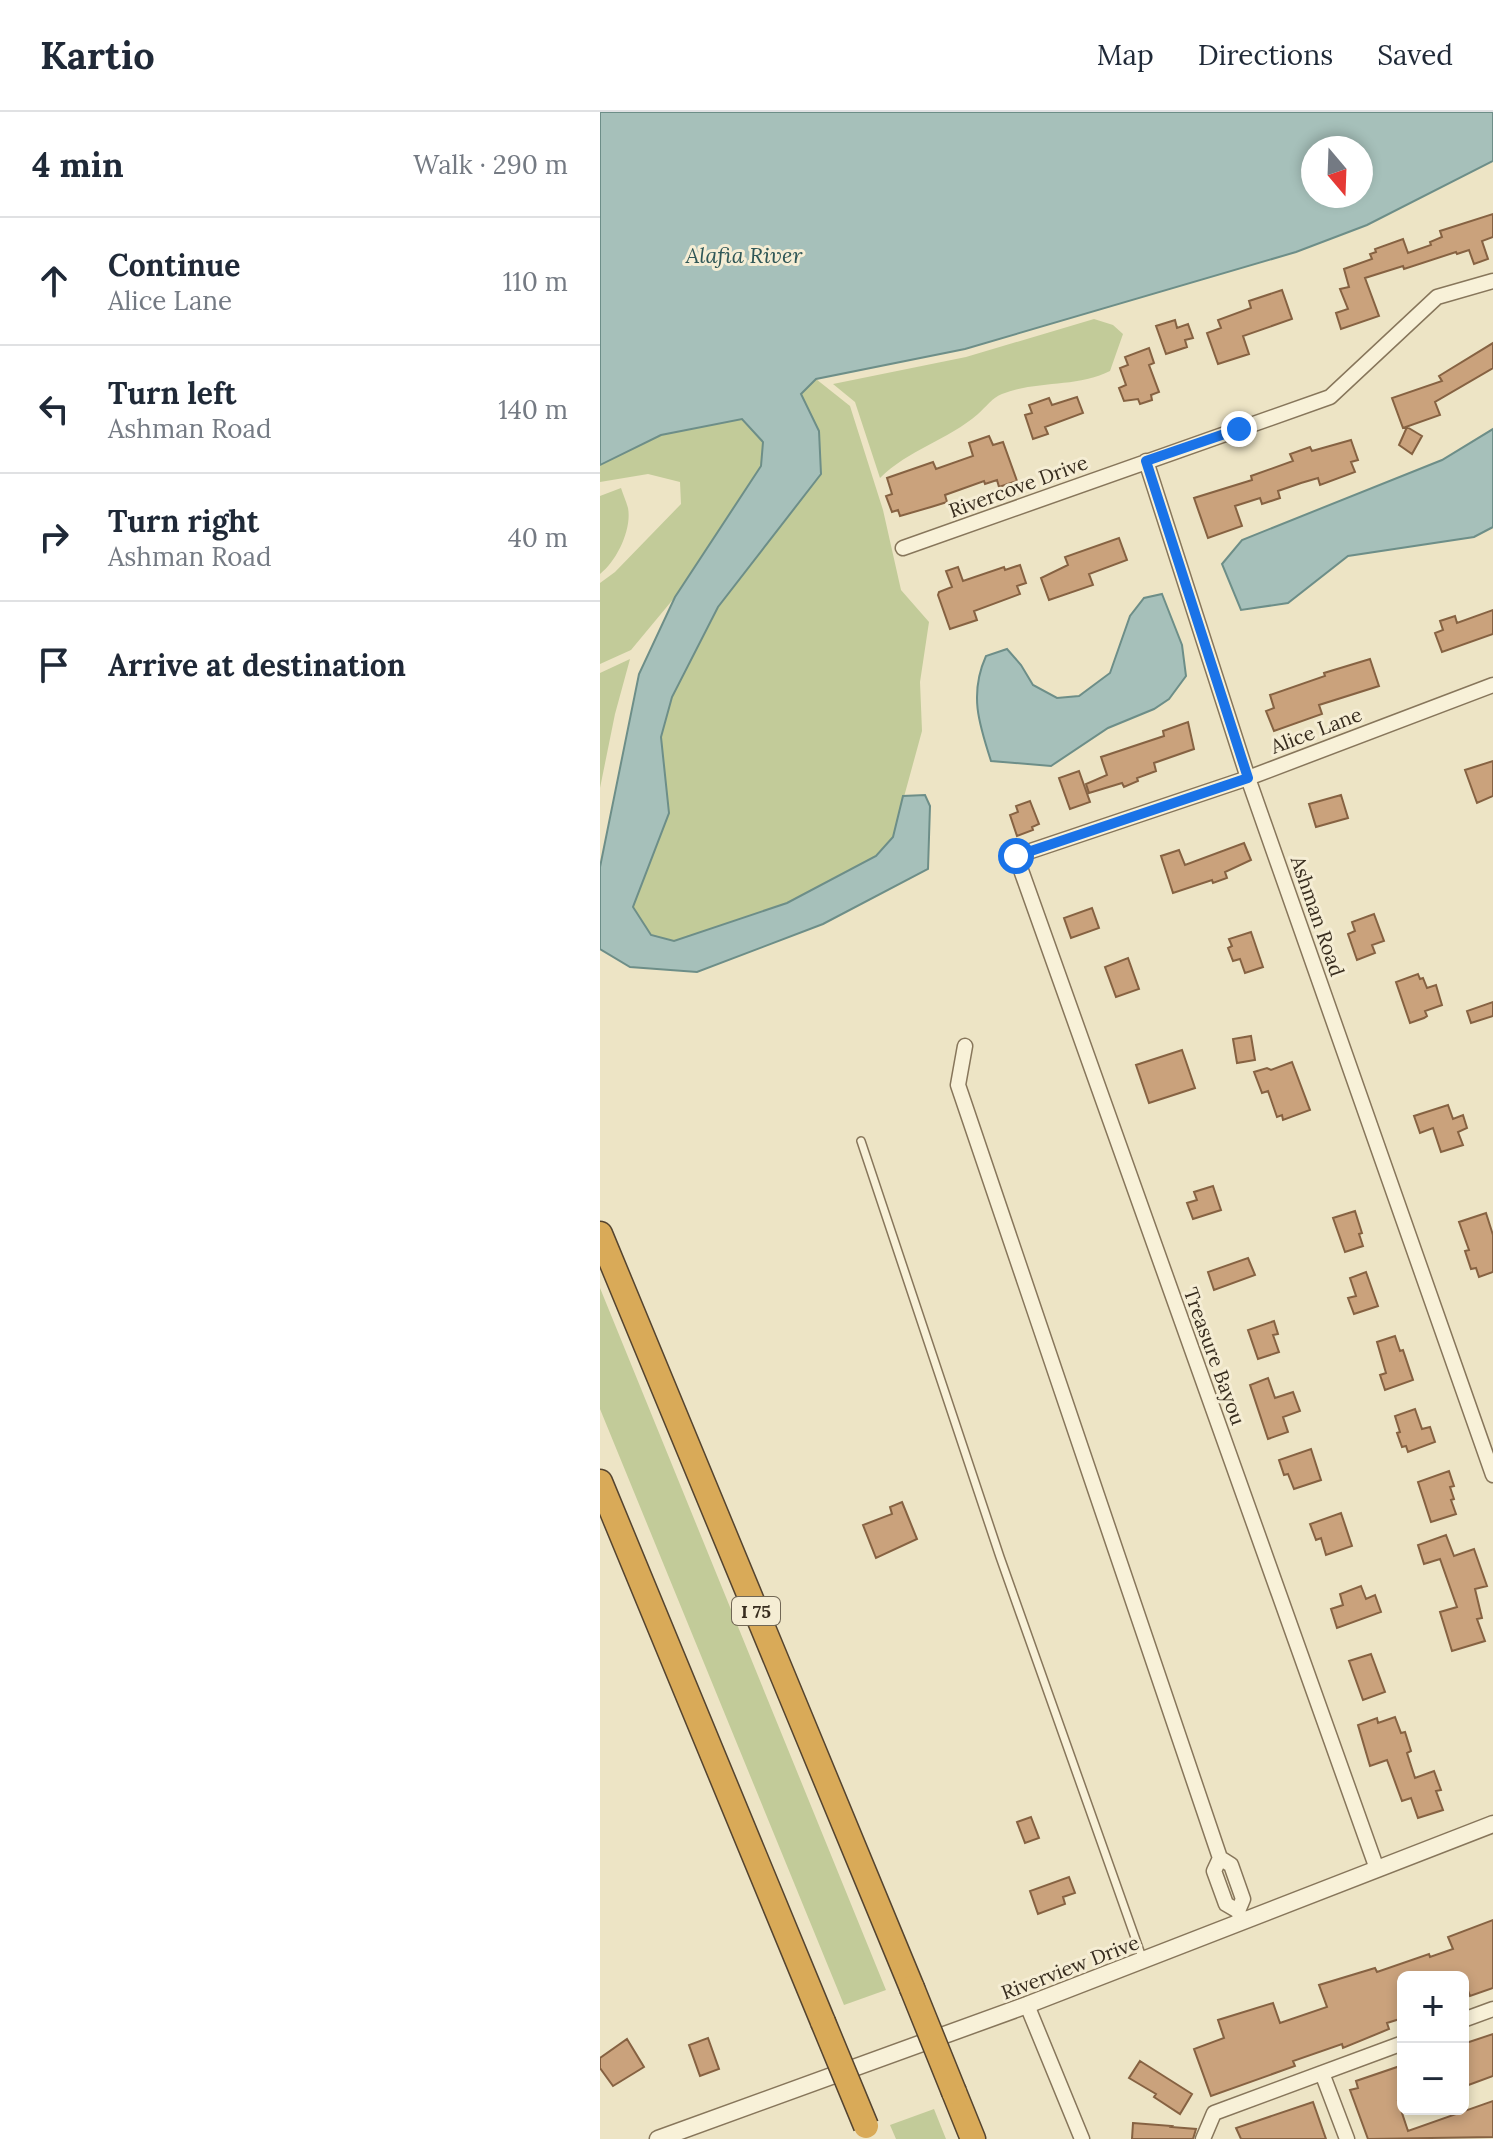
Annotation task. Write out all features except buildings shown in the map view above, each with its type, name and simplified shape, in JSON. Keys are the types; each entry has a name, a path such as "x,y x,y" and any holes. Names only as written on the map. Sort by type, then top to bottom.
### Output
{"highway":[{"name":"I 75","path":"600,1234 973,2139"},
{"path":"600,1482 868,2132"}],"street":[{"path":"1146,461 1330,397 1437,297 1493,281"},
{"name":"Rivercove Drive","path":"903,548 1146,461"},
{"name":"Ashman Road","path":"1146,461 1248,778 1493,1475"},
{"name":"Alice Lane","path":"1016,856 1248,778 1493,685"},
{"name":"Treasure Bayou","path":"1016,856 1377,1869"},
{"path":"965,1046 958,1085 1220,1858 1231,1865 1243,1899 1240,1916"},
{"name":"Riverview Drive","path":"658,2139 1027,2005 1143,1960 1240,1916 1377,1869 1493,1824"},
{"path":"1027,2005 1082,2139"},
{"path":"1469,2018 1493,2009"},
{"path":"1203,2139 1214,2113 1397,2045"},
{"path":"1322,2073 1347,2139"}],"lane":[{"path":"861,1141 1000,1557 1143,1960"}],"green space":[{"path":"1094,319 1113,325 1123,334 1110,371 1084,380 1029,387 999,395 966,423 903,460 880,478 855,402 833,384 966,357"},
{"path":"816,379 850,406 883,510 901,590 929,622 920,682 922,731 893,837 877,856 787,903 674,941 651,935 633,907 669,813 661,737 672,697 718,607 821,474 819,431 800,394"},
{"path":"743,419 763,442 761,466 675,597 631,650 600,664 600,583 615,572 681,504 680,482 648,474 600,482 600,465 661,435"},
{"path":"621,488 628,508 628,525 617,553 600,574 600,496"},
{"path":"630,659 615,714 600,788 600,673"},
{"path":"600,1288 886,1990 844,2005 600,1409"},
{"path":"934,2109 946,2139 896,2139 890,2125"}],"water":[{"name":"Alafia River","path":"600,112 1493,112 1493,161 1367,225 1296,252 965,349 816,379 801,394 819,431 821,474 718,607 672,697 661,737 669,813 633,907 651,935 674,941 787,903 876,856 893,837 903,796 925,795 930,806 928,869 823,924 697,972 630,967 600,949 600,867 639,674 675,597 761,466 763,442 742,419 661,435 600,465"},
{"path":"1493,429 1493,527 1474,537 1348,556 1288,603 1241,610 1222,564 1242,540 1442,460"},
{"path":"1162,594 1182,645 1186,676 1169,699 1154,709 1108,728 1051,766 991,761 980,722 977,696 986,656 1007,649 1033,685 1057,698 1079,696 1110,673 1130,616 1144,598"}],"route":[{"path":"1016,856 1248,778 1146,461 1239,429"}]}
